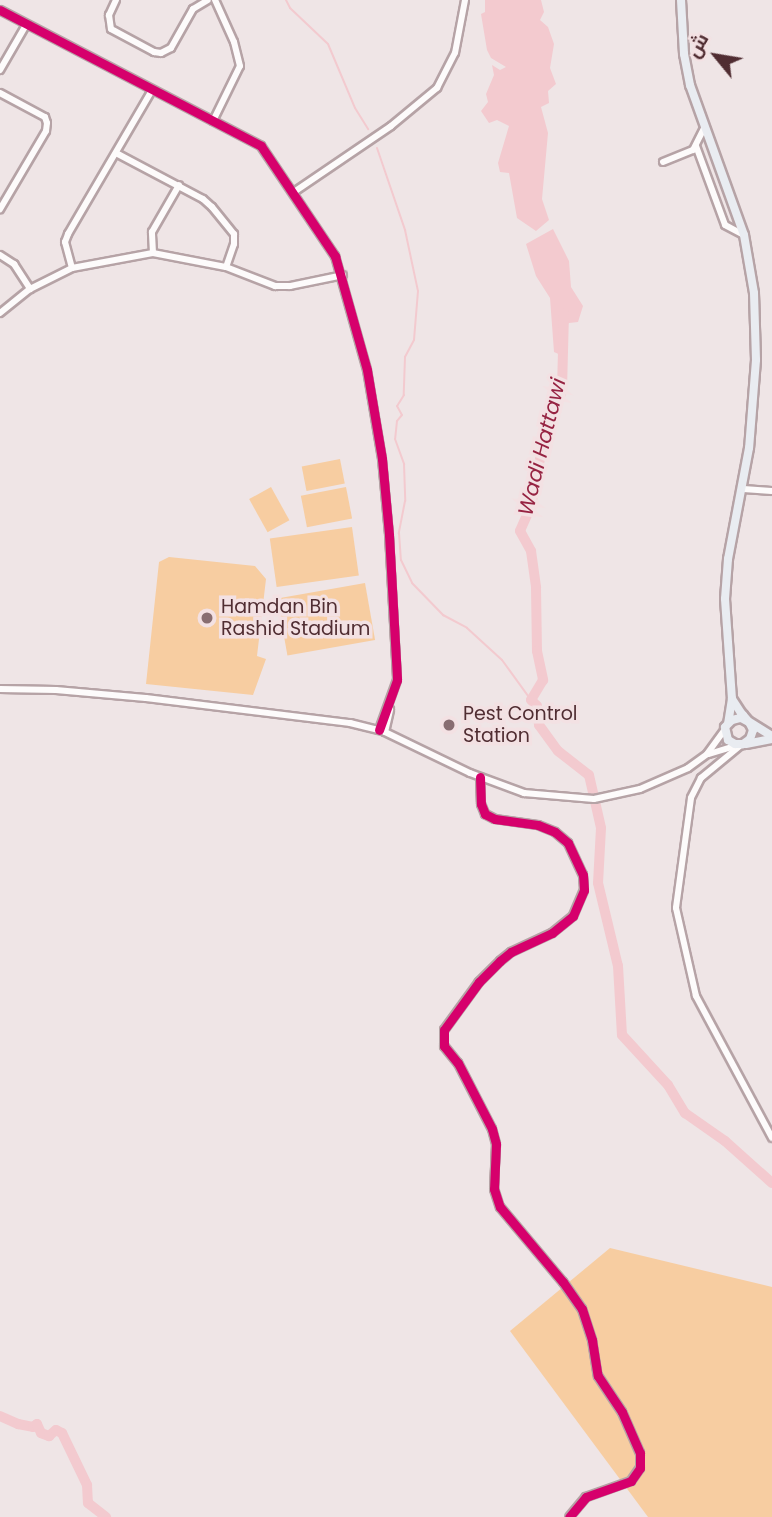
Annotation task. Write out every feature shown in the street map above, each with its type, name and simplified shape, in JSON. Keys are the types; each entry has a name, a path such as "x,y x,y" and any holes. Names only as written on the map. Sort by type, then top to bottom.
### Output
{"main road":[{"path":"681,0 686,67 704,128 744,235 753,284 756,346 749,448 728,559 725,599 732,699 727,725 728,740 741,745 772,738"},
{"path":"732,699 749,722 752,735 741,745"},
{"path":"727,725 736,718 749,722 772,738"}],"street":[{"path":"116,0 109,15 111,29 154,52 162,53 171,48 193,9 208,0"},
{"path":"213,121 240,66 234,42 215,0"},
{"path":"294,192 391,126 437,88 455,53 465,0"},
{"path":"0,10 261,146 324,236 343,275 367,370 382,459 397,680 382,731"},
{"path":"0,71 26,25"},
{"path":"72,268 65,242 152,90"},
{"path":"0,93 45,117 47,123 46,131 0,209"},
{"path":"663,162 696,146 704,128"},
{"path":"696,146 724,223 744,235"},
{"path":"116,153 203,199 229,226 234,244 226,267"},
{"path":"153,253 152,232 179,185"},
{"path":"0,313 30,289 72,268 153,253 226,267 275,286 290,286 343,275"},
{"path":"0,255 14,264 30,289"},
{"path":"743,489 772,491"},
{"path":"0,689 57,690 280,712 382,731 481,777 524,793 594,799 640,789 688,768 707,754 727,725"},
{"path":"707,754 741,745"},
{"path":"741,745 701,778 691,798 676,908 696,996 772,1138"},
{"path":"481,777 481,804 485,814 555,832 568,843 583,875 584,890 573,916 552,933 511,952 500,961 480,982 444,1030 444,1046 458,1063 492,1129 496,1144 495,1189 500,1207 563,1282 582,1309 598,1376 622,1412 640,1453 640,1468 631,1481 586,1497 569,1517"}],"shaded area":[{"path":"485,0 541,0 544,12 540,20 548,27 554,44 550,68 556,84 548,91 549,103 541,107 548,133 542,199 549,220 536,231 517,218 509,173 500,172 498,163 509,126 497,120 489,123 481,111 488,102 486,94 494,75 492,65 500,70 506,67 491,58 487,50 481,14 485,12"},
{"path":"553,229 569,261 571,287 583,306 578,322 569,323 561,330 563,356 554,352 550,298 536,276 526,244"},
{"path":"340,459 345,484 306,491 302,466"},
{"path":"271,487 289,520 268,532 249,499"},
{"path":"346,487 352,518 307,527 301,496"},
{"path":"352,527 359,576 277,587 270,539"},
{"name":"Hamdan Bin Rashid Stadium","path":"169,557 255,566 266,579 257,656 266,659 253,695 146,684 159,562"},
{"path":"365,583 375,640 287,656 277,598"},
{"path":"610,1248 772,1287 772,1517 648,1517 510,1331"}],"waterway":[{"path":"286,0 290,8 328,44 355,108 368,129"},
{"path":"377,148 405,230 418,291 414,340 405,357 404,395 397,406 402,415 397,421 395,439 404,464 405,501 399,533 401,560 412,583 443,615 467,628 502,660 531,700"},
{"name":"Wadi Hattawi","path":"564,313 562,391 545,433 531,506 520,531 531,551 536,588 537,651 543,680 531,700 537,706 539,725 558,751 589,775 601,828 598,883 618,966 622,1035 668,1085 685,1113 725,1141 772,1183"},
{"path":"0,1416 18,1424 33,1427 37,1424 41,1433 49,1436 56,1430 62,1433 87,1485 88,1503 106,1517"}],"cycle path":[{"path":"0,10 261,146 335,256 367,370 382,459 397,680 379,730"},
{"path":"480,777 481,804 485,814 495,819 538,825 555,832 568,843 583,875 584,890 573,916 552,933 511,952 500,961 479,982 444,1030 444,1046 458,1063 492,1129 496,1144 494,1189 500,1207 563,1282 582,1309 592,1340 598,1376 622,1412 640,1453 640,1468 631,1481 586,1497 569,1517"}],"place":[{"name":"Hamdan Bin Rashid Stadium","path":"207,618"},
{"name":"Pest Control Station","path":"449,725"}]}
